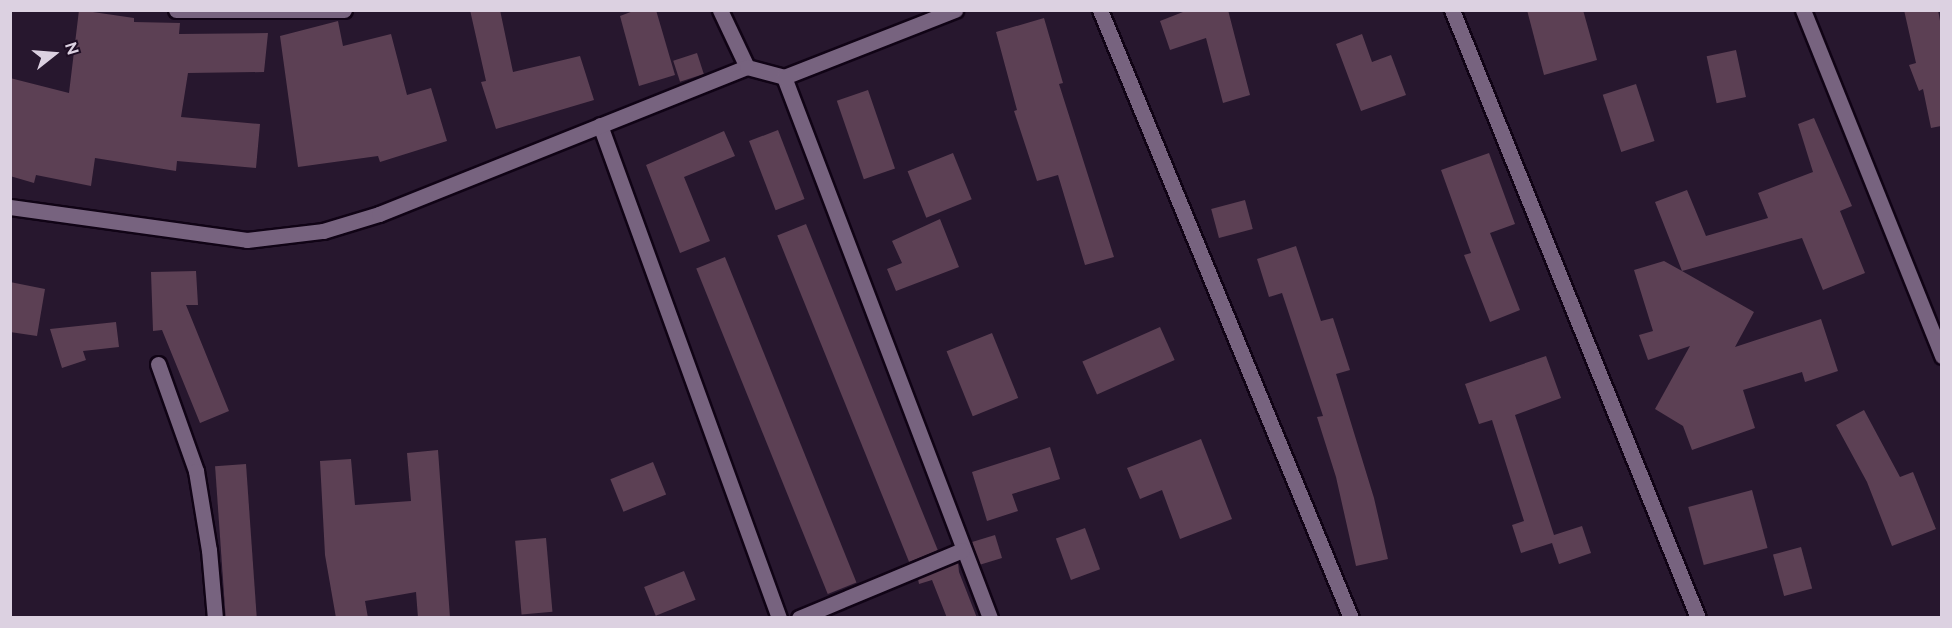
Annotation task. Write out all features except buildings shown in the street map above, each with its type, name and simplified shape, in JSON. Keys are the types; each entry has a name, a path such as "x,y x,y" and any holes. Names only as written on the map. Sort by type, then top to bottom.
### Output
{"street":[{"path":"176,10 344,10"},
{"path":"720,10 747,67"},
{"path":"10,207 246,240 323,231 379,214 747,67 784,77 955,10"},
{"path":"1100,10 1351,618"},
{"path":"1452,10 1698,618"},
{"path":"1803,10 1941,356"},
{"path":"784,77 962,550 990,618"},
{"path":"600,125 780,618"},
{"path":"158,364 196,471 209,550 215,618"},
{"path":"799,618 962,550"}]}
